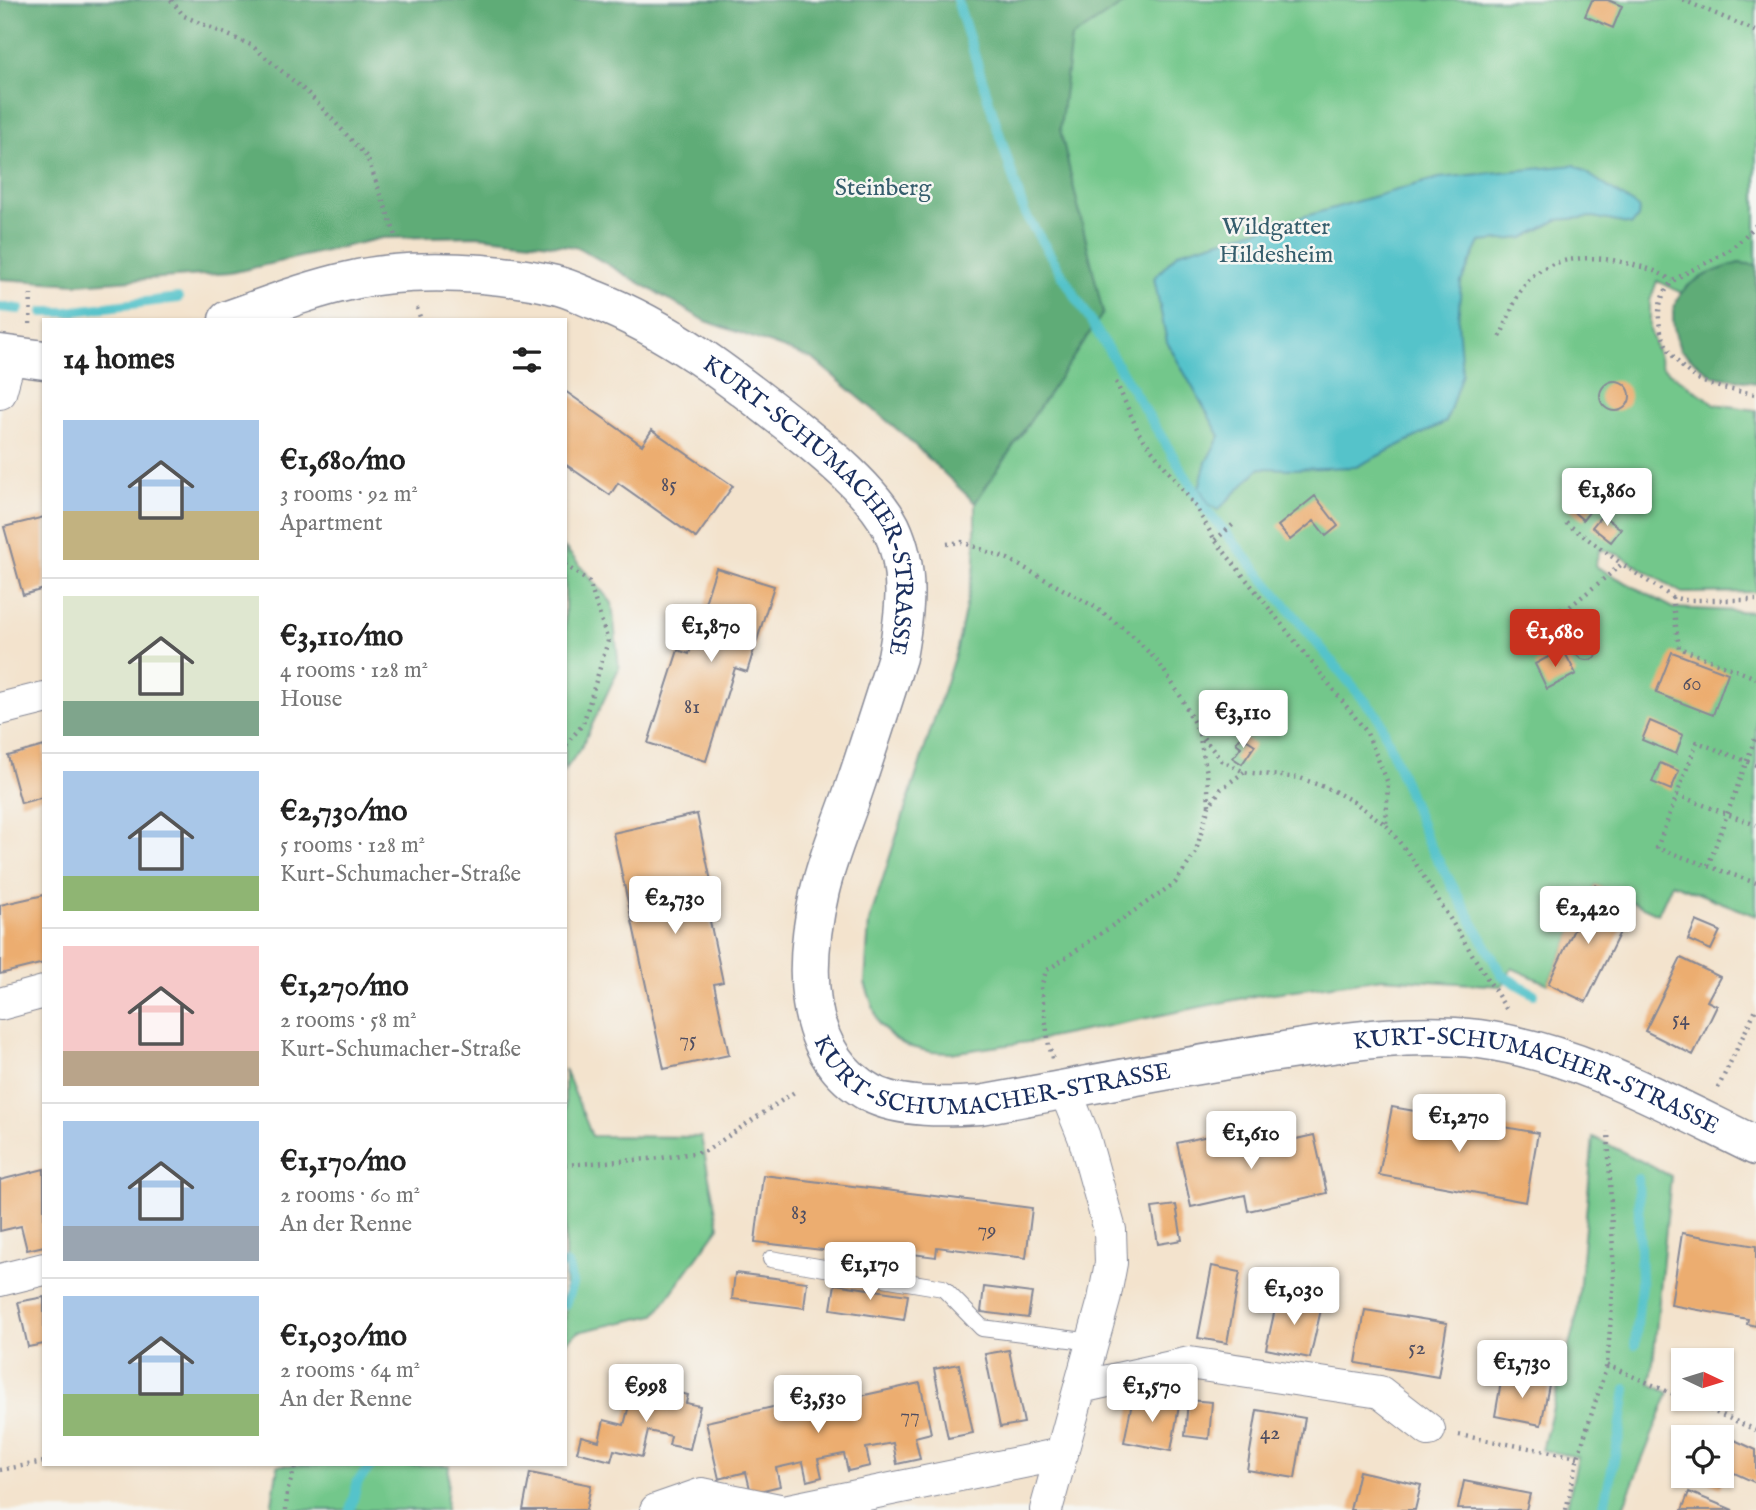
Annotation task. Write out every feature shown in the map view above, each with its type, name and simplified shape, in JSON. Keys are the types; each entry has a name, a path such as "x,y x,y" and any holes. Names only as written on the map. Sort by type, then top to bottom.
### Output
{"street":[{"name":"KURT-SCHUMACHER-STRASSE","path":"234,318 297,295 351,280 408,273 482,274 558,285 626,312 719,368 818,447 867,495 890,525 900,551 906,597 897,657 820,889 809,978 814,1023 827,1051 840,1067 870,1093 895,1101 937,1107 980,1105 1335,1043 1436,1036 1481,1039 1587,1068 1756,1146"},
{"path":"0,393 18,357"},
{"path":"0,709 42,698"},
{"path":"0,1004 42,993"},
{"path":"1046,1510 1093,1342 1111,1263 1110,1230 1084,1137 1065,1090"},
{"path":"0,1280 42,1270"},
{"path":"1081,1387 1189,1363 1380,1392 1429,1430"},
{"path":"789,1510 1062,1454"},
{"path":"656,1510 702,1494 779,1510"}],"lane":[{"path":"771,1259 943,1288 982,1328 1093,1342"}],"path":[{"path":"171,0 184,16 251,45 310,95 367,157 398,241"},
{"path":"1683,0 1756,31"},
{"path":"1756,225 1727,252 1672,281 1661,300 1659,316 1662,340 1672,358 1699,380 1756,394"},
{"path":"1500,337 1521,290 1537,273 1560,262 1583,257 1605,258 1661,272 1672,281"},
{"path":"1116,382 1139,433 1195,506 1215,540 1366,731 1388,783 1386,825"},
{"path":"1215,540 1236,522"},
{"path":"1566,523 1672,597 1684,600 1756,600"},
{"path":"947,544 962,542 1008,559 1096,607 1132,635 1159,663 1181,697 1198,731 1221,760 1244,772 1300,778 1332,790 1386,825 1414,861 1497,993"},
{"path":"1532,611 1567,610 1622,564"},
{"path":"567,566 590,582 608,641 583,724 567,744"},
{"path":"1672,597 1679,648 1756,678"},
{"path":"1567,610 1567,640"},
{"path":"1198,731 1207,774 1209,806"},
{"path":"1708,866 1756,736"},
{"path":"1756,765 1697,742 1657,848 1756,883"},
{"path":"1065,1090 1049,1046 1041,987 1046,971 1175,883 1195,854 1209,806 1221,789 1244,772"},
{"path":"1677,795 1756,825"},
{"path":"1701,1119 1756,1009"},
{"path":"567,1165 661,1158 706,1151 796,1091"},
{"path":"1566,1510 1578,1457 1606,1365 1614,1280 1608,1131"},
{"path":"1606,1365 1756,1430"},
{"path":"1429,1430 1578,1457"},
{"path":"0,1469 42,1462"},
{"path":"286,1510 287,1492 296,1466"}],"green space":[{"name":"Steinberg","path":"0,0 1129,0 1071,38 1060,129 1103,313 975,503 904,435 813,359 706,321 577,247 478,236 382,238 231,273 77,284 0,279"},
{"name":"Wildgatter Hildesheim","path":"872,0 1756,0 1756,378 1684,294 1657,281 1650,301 1650,330 1662,367 1715,404 1756,410 1756,592 1682,593 1619,555 1600,549 1595,566 1673,608 1756,612 1756,916 1672,883 1658,914 1595,885 1548,984 1512,968 1502,986 1383,978 1259,995 1035,1041 950,1053 907,1046 893,1038 879,1024 865,983 869,922 957,648 975,564 975,503 992,476"},
{"path":"1739,263 1756,265 1756,383 1712,375 1680,350 1674,326 1675,306 1686,287 1717,270"},
{"path":"567,550 612,603 619,668 582,746 567,767"},
{"path":"567,1074 592,1136 701,1137 719,1227 655,1315 578,1332 567,1341"},
{"path":"1593,1137 1671,1176 1651,1384 1669,1393 1622,1510 1566,1510 1578,1457 1542,1450 1577,1315"},
{"path":"278,1466 449,1466 446,1510 271,1510"}],"water":[{"path":"1575,165 1639,208 1638,217 1632,225 1593,217 1557,220 1524,238 1480,242 1461,282 1458,322 1462,373 1446,422 1356,467 1260,468 1218,510 1209,504 1199,488 1206,462 1220,436 1167,342 1154,278 1179,252 1439,178"}],"building":[{"path":"1592,0 1608,0 1622,6 1613,28 1585,16"},
{"path":"1615,381 1626,385 1630,396 1626,407 1615,411 1604,407 1600,396 1604,385"},
{"path":"567,392 642,445 652,430 733,486 696,538 618,483 610,495 567,465"},
{"path":"1579,495 1593,507 1583,520 1569,508"},
{"path":"1315,496 1338,526 1326,536 1314,521 1290,540 1278,526"},
{"path":"1602,515 1621,529 1611,542 1592,527"},
{"path":"42,518 42,590 23,595 4,527"},
{"path":"716,568 774,586 747,672 735,668 706,761 648,743 678,650 689,654"},
{"path":"1587,634 1597,637 1600,647 1597,657 1587,660 1577,657 1574,647 1577,637"},
{"path":"1563,649 1576,674 1547,689 1535,664"},
{"path":"1672,652 1728,673 1713,715 1656,693"},
{"path":"1650,721 1683,735 1676,754 1642,740"},
{"path":"1241,736 1255,745 1242,764 1233,758 1241,747 1236,743"},
{"path":"42,747 42,798 21,803 8,756"},
{"path":"1660,763 1679,771 1671,790 1652,782"},
{"path":"697,814 713,891 704,893 723,982 714,984 729,1055 664,1069 613,833"},
{"path":"1595,885 1623,898 1611,922 1622,928 1586,1002 1548,984"},
{"path":"42,895 42,964 0,974 0,905"},
{"path":"1696,921 1720,931 1711,950 1688,940"},
{"path":"1681,958 1720,977 1707,1001 1717,1006 1693,1055 1645,1031"},
{"path":"1392,1107 1538,1133 1526,1202 1379,1175"},
{"path":"1235,1130 1239,1152 1314,1135 1327,1193 1248,1211 1245,1195 1191,1207 1177,1143"},
{"path":"42,1170 42,1246 27,1250 21,1226 0,1231 0,1180"},
{"path":"763,1175 1032,1208 1026,1258 937,1247 936,1257 848,1246 847,1253 755,1242"},
{"path":"1176,1205 1182,1240 1158,1244 1152,1208"},
{"path":"1682,1233 1756,1246 1756,1326 1747,1324 1748,1319 1671,1305"},
{"path":"1212,1266 1240,1272 1227,1343 1198,1338"},
{"path":"735,1273 807,1282 804,1308 732,1299"},
{"path":"835,1284 908,1295 904,1320 831,1309"},
{"path":"984,1287 1032,1293 1028,1318 981,1312"},
{"path":"1278,1296 1322,1305 1310,1358 1266,1349"},
{"path":"42,1297 42,1344 28,1347 18,1302"},
{"path":"1365,1310 1447,1323 1438,1377 1356,1363"},
{"path":"1009,1350 1024,1423 1000,1427 985,1354"},
{"path":"959,1364 973,1433 948,1438 934,1369"},
{"path":"1502,1376 1549,1385 1541,1425 1495,1416"},
{"path":"635,1382 688,1395 686,1403 700,1406 690,1449 669,1445 671,1436 648,1431 642,1457 614,1450 611,1461 577,1452 581,1436 599,1441 604,1420 624,1425"},
{"path":"920,1383 931,1433 915,1437 920,1459 897,1464 893,1443 866,1448 870,1466 848,1471 844,1454 818,1459 822,1477 807,1481 803,1462 776,1468 780,1486 751,1493 746,1472 719,1479 706,1422 795,1402 796,1410"},
{"path":"1133,1398 1179,1406 1171,1451 1124,1442"},
{"path":"1188,1400 1212,1402 1209,1439 1185,1436"},
{"path":"1257,1410 1305,1418 1295,1478 1247,1470"},
{"path":"1734,1440 1756,1450 1756,1483 1734,1473"},
{"path":"1359,1471 1421,1485 1415,1510 1350,1510"},
{"path":"530,1473 591,1485 586,1510 523,1510"},
{"path":"1464,1481 1530,1494 1526,1510 1458,1509"},
{"path":"1689,1492 1733,1510 1682,1510"}],"waterway":[{"path":"957,0 1024,212 1205,508 1379,718 1427,840 1502,975 1534,994"},
{"path":"43,312 67,312 178,298"},
{"path":"0,307 19,309"},
{"path":"1635,1345 1641,1285 1638,1179"},
{"path":"567,1265 572,1284 567,1298"},
{"path":"1603,1510 1626,1389"},
{"path":"350,1510 358,1481 371,1466"}]}
